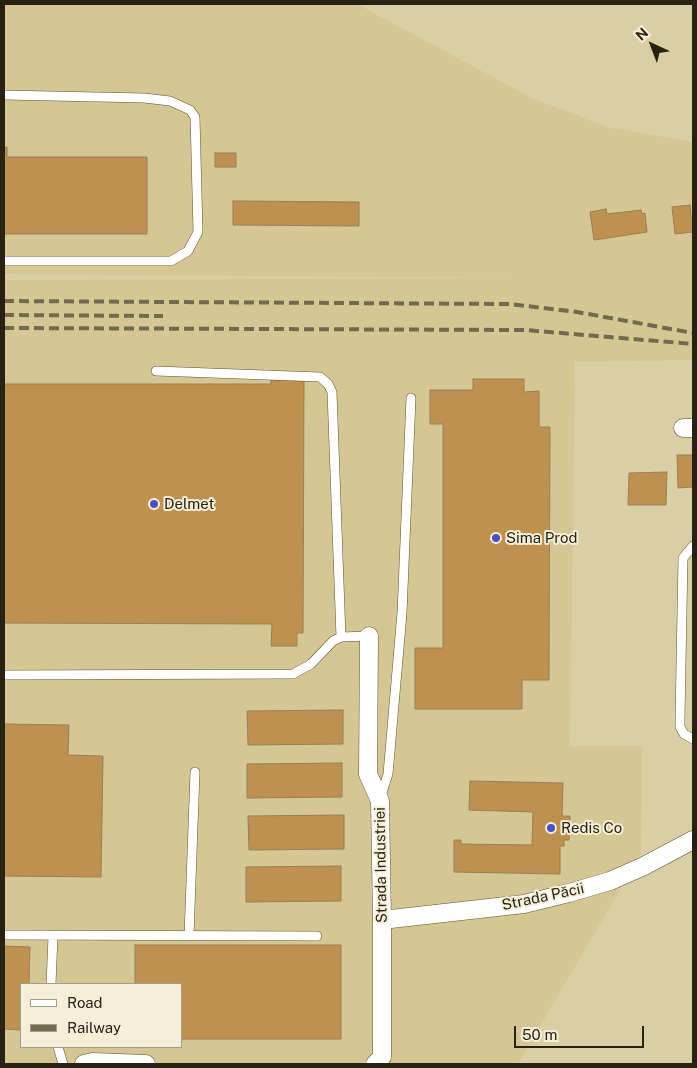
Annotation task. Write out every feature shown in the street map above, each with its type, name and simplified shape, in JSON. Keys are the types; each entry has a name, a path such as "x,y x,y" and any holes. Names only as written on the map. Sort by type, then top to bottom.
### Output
{"street":[{"name":"Strada Industriei","path":"369,636 368,774 380,801 382,920 382,1057 375,1064"},
{"name":"Strada Păcii","path":"382,920 524,904 569,893 610,881 644,866 693,840"},
{"path":"84,1064 92,1062 146,1064"}],"lane":[{"path":"4,96 144,98 170,101 190,110 195,116 198,232 188,251 171,261 4,260"},
{"path":"156,372 320,376 328,384 332,392 341,637"},
{"path":"380,801 388,774 402,613 411,398"},
{"path":"693,546 683,558 680,718 680,727 684,734 693,739"},
{"path":"4,675 294,674 311,664 333,641 341,637 369,636"},
{"path":"189,936 195,772"},
{"path":"4,935 52,937 317,936"},
{"path":"51,983 52,937"},
{"path":"58,1048 63,1064"}],"shaded area":[{"path":"4,4 357,4 532,98 607,127 693,142 693,360 575,362 570,746 642,746 641,854 518,1064 4,1064 4,280 520,278 4,274"}],"building":[{"path":"4,147 7,147 7,157 147,157 147,234 4,234"},
{"path":"215,153 236,153 236,167 215,167"},
{"path":"233,201 359,202 359,226 233,225"},
{"path":"690,205 691,217 693,217 693,232 675,234 672,207"},
{"path":"606,209 607,214 641,210 642,214 645,213 647,232 594,240 590,212"},
{"name":"Delmet","path":"271,378 304,378 303,633 297,633 297,646 271,646 272,624 4,623 4,384 271,384"},
{"name":"Sima Prod","path":"473,379 524,379 524,392 539,391 539,427 550,427 549,680 522,680 522,709 415,709 415,648 443,648 443,424 430,424 430,390 473,390"},
{"path":"677,455 693,455 693,487 678,488"},
{"path":"667,472 666,505 628,505 629,473"},
{"path":"343,710 343,744 248,745 247,711"},
{"path":"4,724 69,725 68,755 103,756 101,877 4,876"},
{"path":"342,763 342,797 247,798 247,764"},
{"name":"Redis Co","path":"470,781 563,783 562,816 570,816 569,840 564,840 564,846 560,846 560,874 454,872 454,840 461,840 461,844 532,845 533,812 469,810"},
{"path":"344,815 344,849 249,850 248,816"},
{"path":"341,866 341,901 246,902 246,867"},
{"path":"135,945 341,945 341,1039 182,1039 182,983 135,983"},
{"path":"4,946 30,947 29,983 20,983 20,1030 4,1029"}],"railway":[{"path":"4,301 509,304 577,312 693,333"},
{"path":"4,315 163,316"},
{"path":"4,328 525,330 693,344"}],"place":[{"name":"Delmet","path":"154,504"},
{"name":"Sima Prod","path":"496,538"},
{"name":"Redis Co","path":"551,828"}]}
